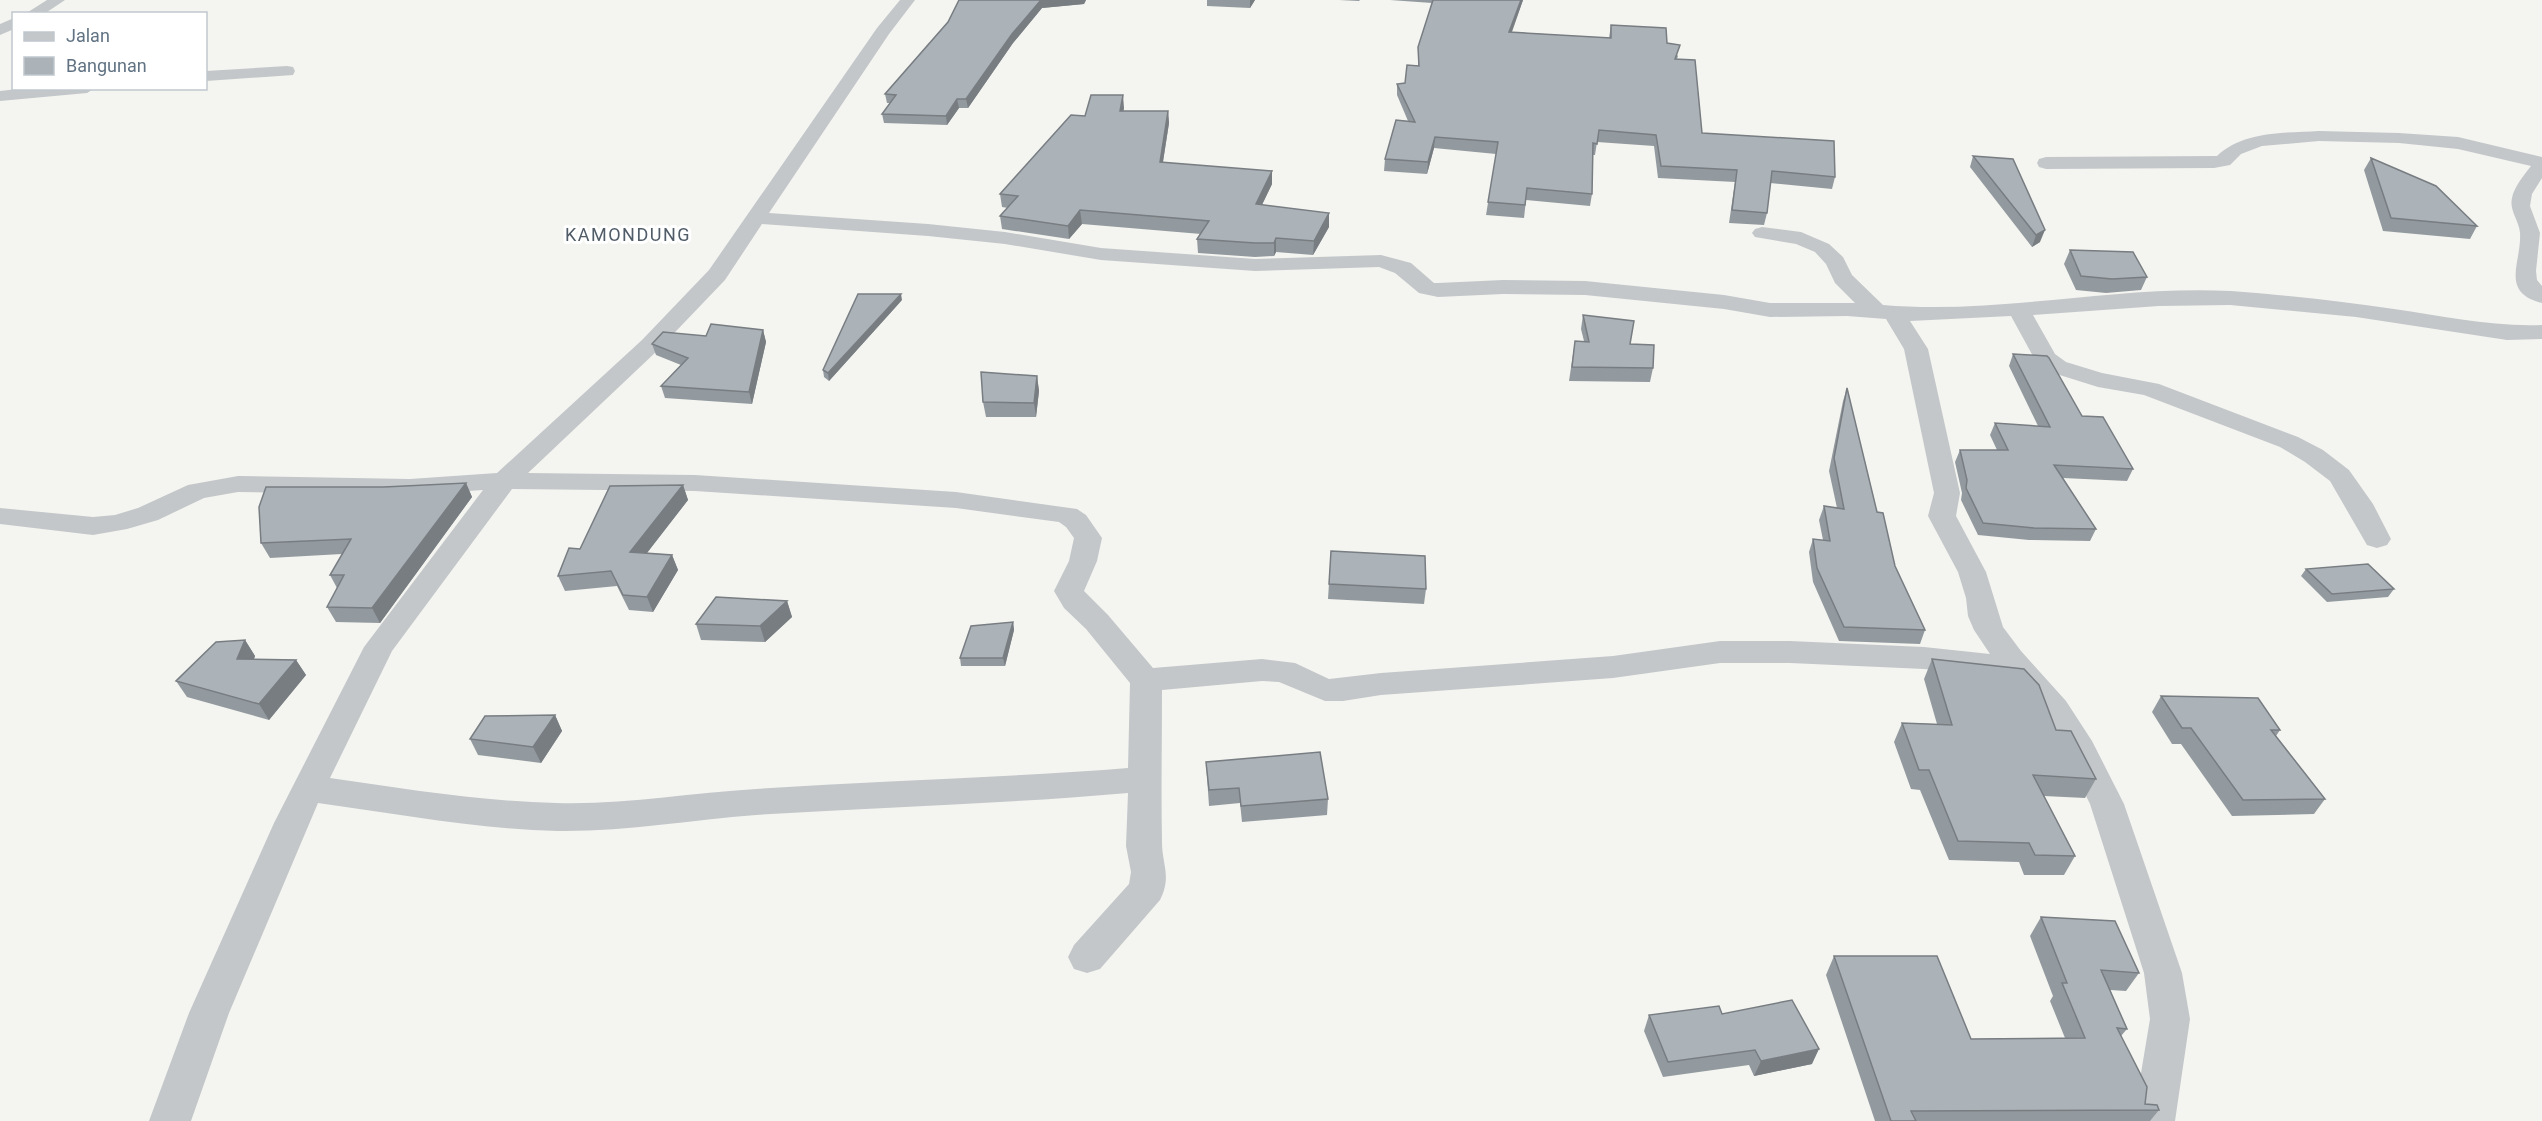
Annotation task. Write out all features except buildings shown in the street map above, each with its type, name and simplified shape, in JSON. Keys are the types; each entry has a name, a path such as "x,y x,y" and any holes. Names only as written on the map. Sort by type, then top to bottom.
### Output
{"street":[{"path":"36,12 58,0"},
{"path":"170,1121 209,1013 291,823 379,647 504,481 650,345 717,275 883,31 908,0"},
{"path":"207,76 287,71"},
{"path":"0,96 65,90"},
{"path":"2046,163 2214,162 2223,161 2234,150 2260,141 2319,136 2399,138 2458,143 2542,163 2522,194 2520,206 2530,233 2526,280 2530,288 2542,296"},
{"path":"756,218 928,230 1005,238 1101,254 1272,266 1381,261 1403,268 1427,288 1438,290 1503,287 1585,288 1724,302 1770,310 1946,314 2159,299 2230,298 2356,310 2508,333 2542,332"},
{"path":"1762,233 1801,238 1822,248 1835,262 1843,278 1885,311 1916,349 1947,493 1942,516 1971,572 1989,630 2017,667 2055,709 2080,750 2107,804 2163,973 2170,1019 2154,1121"},
{"path":"2018,308 2046,358 2058,367 2098,380 2150,388 2289,442 2314,456 2340,476 2359,504 2377,539"},
{"path":"0,516 93,526 117,523 148,514 197,491 227,486 298,484 410,487 504,481 695,483 956,500 1067,515 1084,529 1088,538 1083,561 1070,591 1072,599 1096,620 1118,650 1146,680 1144,846 1149,872 1147,889 1087,957"},
{"path":"1146,680 1273,671 1294,674 1325,690 1343,690 1381,684 1613,667 1720,652 1790,652 1924,658 2017,667"},
{"path":"308,788 474,812 555,818 606,817 755,802 1015,790 1145,779"}],"district":[{"name":"KAMONDUNG","path":"628,235"}]}
